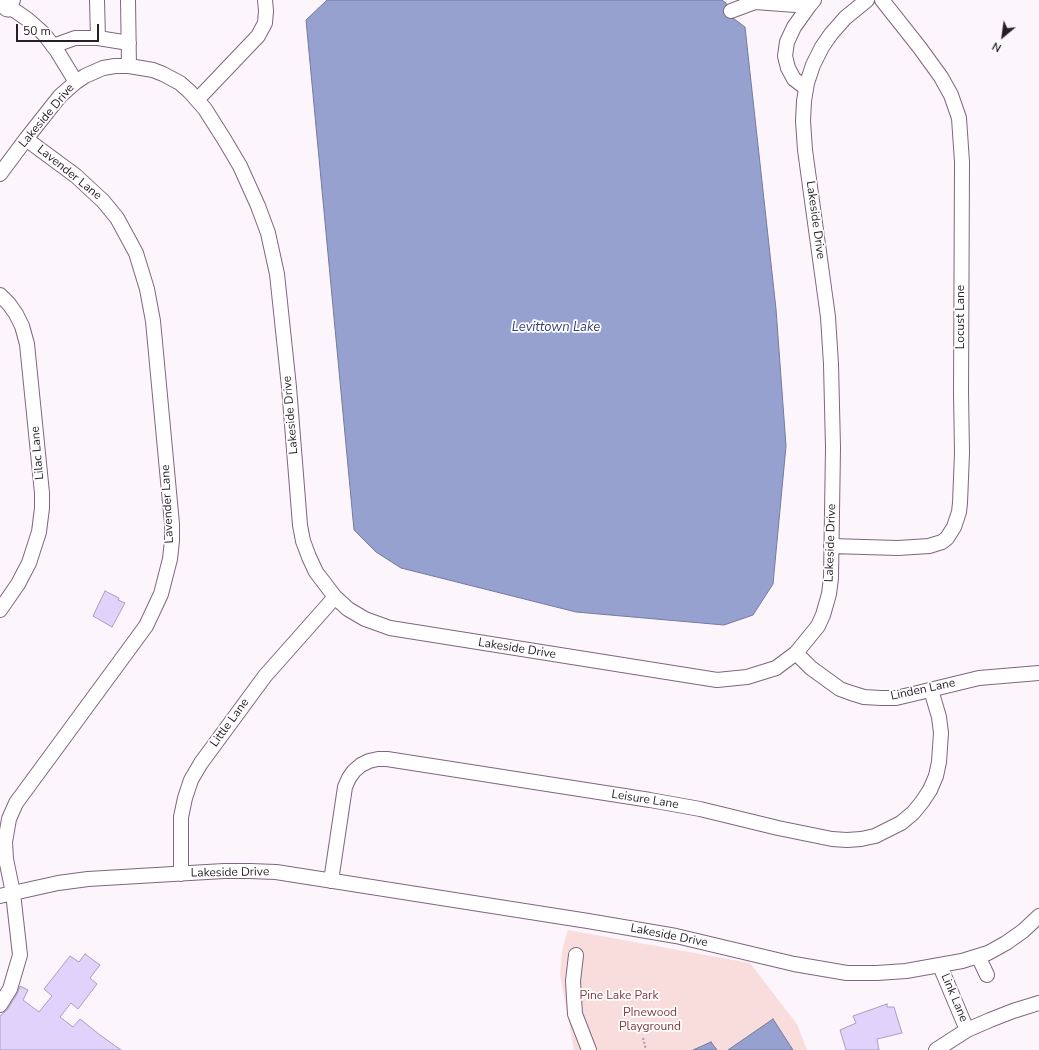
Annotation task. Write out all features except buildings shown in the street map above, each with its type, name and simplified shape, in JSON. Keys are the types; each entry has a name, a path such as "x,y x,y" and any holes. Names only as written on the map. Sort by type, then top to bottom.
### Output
{"street":[{"path":"97,0 98,38"},
{"path":"128,0 129,66"},
{"path":"197,100 258,36 265,23 265,0"},
{"name":"Lakeside Drive","path":"0,174 60,96 76,82 93,72 103,68 139,66 164,74 180,83 205,109 240,166 268,233 277,274 289,387 300,525 303,541 314,567 325,585 335,597 348,609 365,619 390,628 717,680 748,677 776,668 796,653 812,635 823,614 829,594 831,578 833,448 831,364 828,317 805,150 803,121 804,101 806,88 813,65 822,48 831,34 845,18 867,0"},
{"name":"Locust Lane","path":"831,546 917,548 942,542 947,538 954,527 959,512 960,503 962,454 962,162 959,118 951,95 941,77 882,0"},
{"path":"9,2 36,27 53,46 76,82"},
{"path":"731,11 744,2 811,3"},
{"path":"806,88 794,79 788,68 785,56 787,42 794,27 811,3"},
{"path":"53,46 75,38 98,38 129,43"},
{"name":"Lavender Lane","path":"0,1005 10,990 20,955 6,894 5,842 9,819 16,803 146,626 161,594 170,559 172,541 172,524 153,321 147,289 136,253 117,218 103,201 76,176 26,139"},
{"name":"Lilac Lane","path":"0,295 16,314 22,326 27,344 42,500 39,532 29,563 18,584 0,610"},
{"name":"Little Lane","path":"181,874 181,817 191,780 201,763 265,676 335,597"},
{"name":"Linden Lane","path":"796,653 826,680 851,693 875,698 896,698 979,678 1039,673"},
{"name":"Leisure Lane","path":"331,881 347,783 354,771 361,765 378,759 387,759 650,800 700,809 778,828 832,839 847,840 876,836 889,830 913,813 930,790 936,776 941,748 941,732 939,717 931,690"},
{"name":"Lakeside Drive","path":"6,894 58,883 88,879 250,871 276,872 676,936 794,964 837,972 877,973 906,971 940,966 988,953 1023,931 1039,916"},
{"path":"576,956 573,981 576,1014 589,1050"},
{"path":"978,956 986,975"},
{"name":"Link Lane","path":"940,966 967,1030"},
{"path":"936,1050 967,1030 1013,1011 1039,1003"}],"path":[{"path":"643,1038 646,1050"}],"green space":[{"name":"Pine Lake Park","path":"568,930 750,963 797,1024 807,1050 574,1050 560,975 562,950"}],"water":[{"name":"Levittown Lake","path":"327,0 722,0 726,3 733,18 745,27 776,309 786,446 773,584 753,615 724,625 576,612 401,568 376,552 354,530 306,20"},
{"path":"773,1019 793,1050 728,1050"},
{"path":"711,1042 717,1050 693,1050"}],"park label":[{"name":"PInewood Playground","path":"650,1020"}]}
